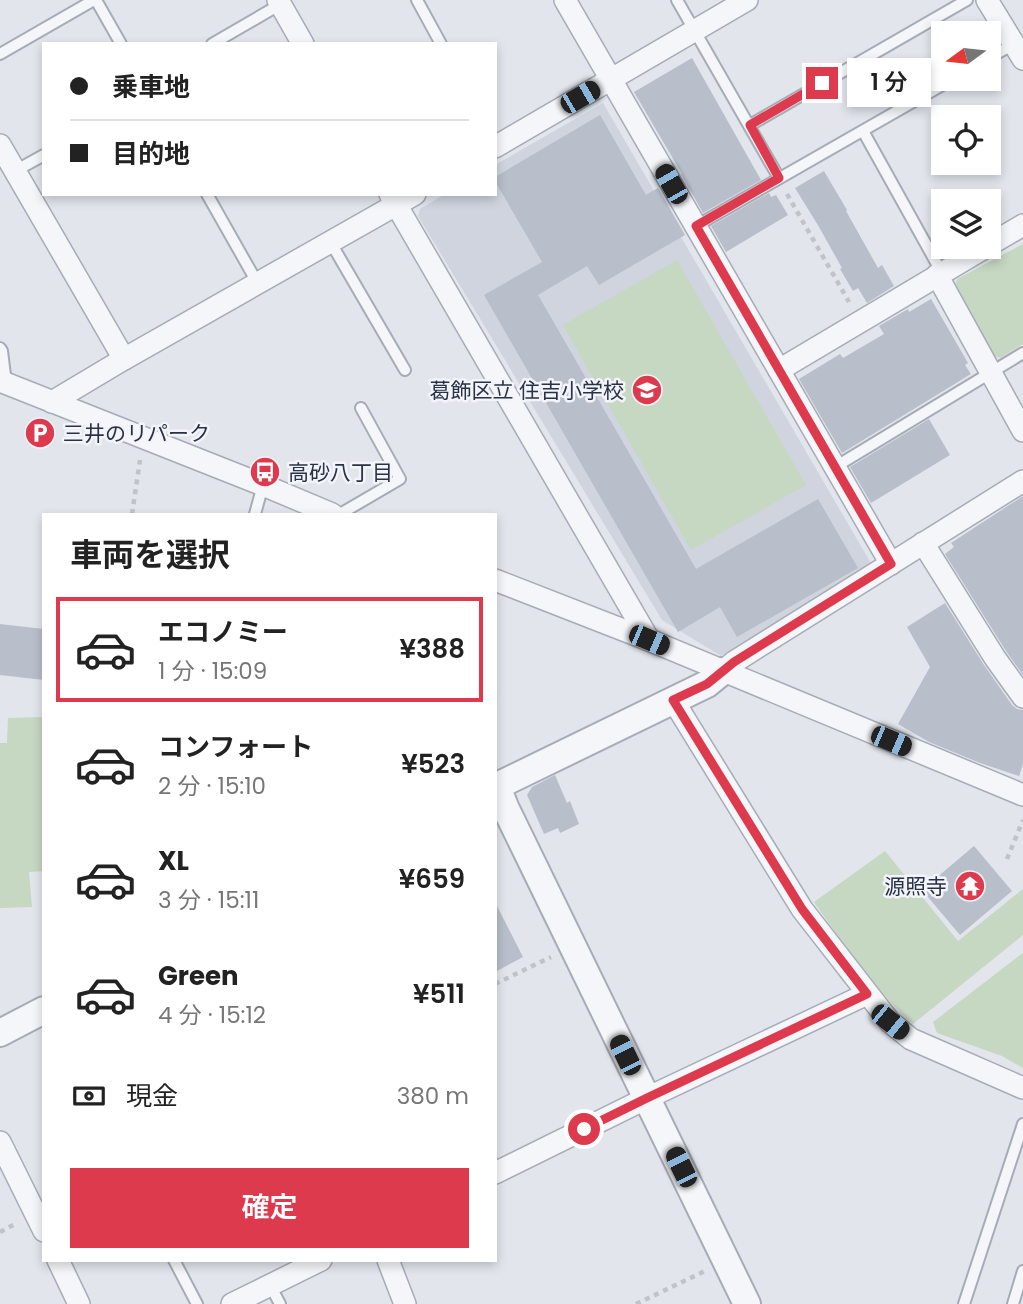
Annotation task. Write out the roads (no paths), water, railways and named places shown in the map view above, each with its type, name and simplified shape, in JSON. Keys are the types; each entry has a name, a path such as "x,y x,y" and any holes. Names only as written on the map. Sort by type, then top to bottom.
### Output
{"street":[{"path":"565,0 891,564"},
{"path":"497,142 747,0"},
{"path":"987,0 1018,52"},
{"path":"280,2 302,42"},
{"path":"0,145 124,359"},
{"path":"52,402 331,243 401,198 649,640"},
{"path":"1001,238 1023,225"},
{"path":"779,370 965,259"},
{"path":"940,274 1023,431"},
{"path":"3,382 330,513"},
{"path":"497,786 707,684 734,662 1023,481"},
{"path":"923,544 995,658 1023,697"},
{"path":"497,581 1019,790"},
{"path":"673,700 802,909 890,1022 911,1039 1023,1088"},
{"path":"497,788 747,1304"},
{"path":"497,1172 867,994"},
{"path":"0,1033 42,1011"},
{"path":"0,1142 42,1227"},
{"path":"59,1262 79,1304"},
{"path":"232,1304 275,1294 291,1270 315,1262"},
{"path":"389,1262 405,1304"}],"lane":[{"path":"67,0 74,12"},
{"path":"0,54 95,0 120,42"},
{"path":"416,0 440,42"},
{"path":"677,0 779,178"},
{"path":"750,125 967,0"},
{"path":"215,42 280,2"},
{"path":"696,226 933,91"},
{"path":"863,131 940,274"},
{"path":"15,171 42,156"},
{"path":"209,196 258,284"},
{"path":"331,243 405,370"},
{"path":"0,348 3,382"},
{"path":"835,467 1023,353"},
{"path":"342,513 400,480 361,408"},
{"path":"255,513 263,485"},
{"path":"964,1304 1023,1124"},
{"path":"175,1262 197,1304"},
{"path":"1013,1304 1023,1272"}],"place":[{"name":"葛飾区立 住吉小学校","path":"647,390"},
{"name":"三井のリパーク","path":"40,433"},
{"name":"高砂八丁目","path":"265,472"},
{"name":"源照寺","path":"970,886"}]}
